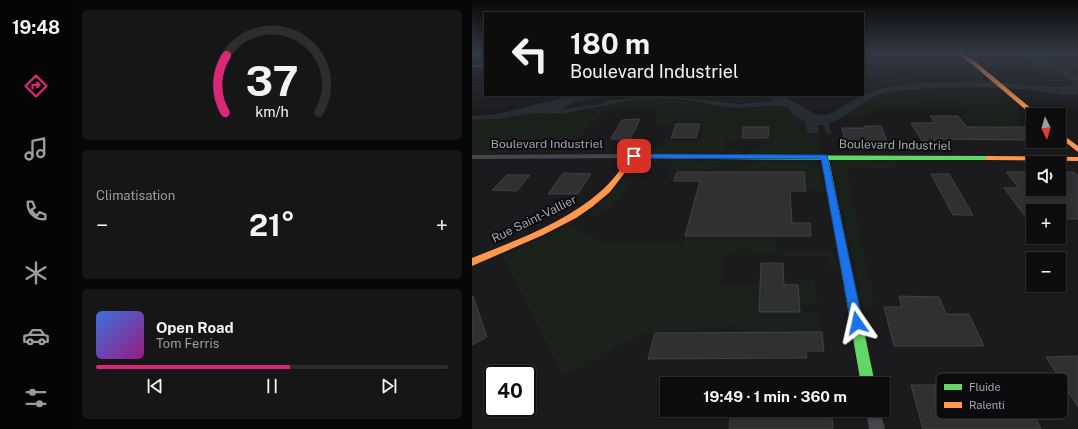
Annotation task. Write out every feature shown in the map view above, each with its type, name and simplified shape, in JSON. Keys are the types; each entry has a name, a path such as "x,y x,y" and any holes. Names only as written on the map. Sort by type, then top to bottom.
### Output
{"street":[{"path":"985,73 1028,108"},
{"path":"1066,140 1078,150"},
{"name":"Boulevard Industriel","path":"472,157 634,156 1078,159"},
{"name":"Rue Saint-Vallier","path":"472,262 528,237 586,207 607,190 634,156"},
{"path":"825,157 867,377"},
{"path":"874,417 877,429"}],"path":[{"path":"472,82 484,81"}],"shaded area":[{"path":"864,73 1078,73 1078,429 472,429 472,85 484,84 484,96 864,96"},
{"path":"1039,73 1061,73 1073,83 1072,86 1057,87 1006,83 999,76 1043,77"},
{"path":"1060,73 1072,73 1078,76 1078,94 1066,95 1030,90 988,87 931,88 891,91 879,94 844,116 829,123 831,134 826,133 824,125 818,125 818,133 807,133 806,122 793,115 789,108 778,105 735,108 678,99 638,99 560,114 536,113 498,119 472,120 472,116 498,114 571,96 606,96 570,103 562,109 602,104 609,100 644,97 687,98 739,104 776,101 764,96 784,96 815,114 825,115 832,113 860,96 864,96 864,95 880,89 919,83 989,82 1057,87 1072,86 1073,83"},
{"path":"903,77 931,81 985,79 990,82 919,83 864,95 864,84"},
{"path":"991,88 1016,106 1022,115 1020,122 1003,126 965,122 959,114 965,112 956,102 919,103 918,109 891,107 876,110 865,117 838,121 866,101 885,92 902,89"},
{"path":"606,96 764,96 777,101 739,104 687,98 644,97 609,100 602,104 562,109 569,103"},
{"path":"658,98 735,108 778,105 789,108 793,115 806,122 807,133 818,133 821,154 751,154 751,151 760,146 762,138 768,138 769,128 744,127 742,141 725,142 724,147 739,149 740,153 649,153 654,147 664,145 666,140 700,140 702,125 654,125 658,115 650,109 642,107 618,110 606,109 597,120 588,125 578,143 582,146 597,147 594,152 521,152 517,148 495,155 472,157 472,120 498,119 536,113 560,114 638,99"},
{"path":"648,160 662,160 660,162 653,162 645,165 605,213 597,216 589,215 592,209 613,192 638,163"},
{"path":"675,160 748,161 697,172 678,172 674,181 666,180 672,163 666,163"},
{"path":"843,160 894,161 897,168 847,168 874,302 865,314 833,166 835,162"},
{"path":"765,161 810,161 818,163 823,191 806,191 804,172 710,172"},
{"path":"569,225 584,232 601,243 685,243 685,236 776,236 776,251 833,251 837,269 830,270 827,257 726,254 721,285 760,285 760,312 820,312 822,332 738,333 737,327 645,333 562,376 503,257"},
{"path":"815,280 818,304 799,304 798,285 784,285 784,281"}],"building":[{"path":"930,116 958,116 967,127 1026,127 1026,140 934,139 935,141 922,141 911,123 935,123"},
{"path":"640,119 630,139 611,139 622,120"},
{"path":"676,124 700,124 696,138 671,138"},
{"path":"864,126 881,126 887,141 845,141 842,128 865,128"},
{"path":"743,127 769,127 768,138 742,138"},
{"path":"677,172 804,172 806,191 790,191 792,223 810,223 811,236 685,236 700,181 674,181"},
{"path":"1006,172 1026,172 1026,196 1066,196 1066,172 1074,172 1078,176 1078,219 1066,219 1066,204 1026,204 1026,218 1004,188 1019,188"},
{"path":"563,173 591,174 578,194 548,194"},
{"path":"931,174 949,174 973,215 953,215"},
{"path":"507,175 530,175 517,191 492,190"},
{"path":"761,263 783,263 784,285 798,285 800,312 759,312"},
{"path":"473,296 487,337 472,345 472,297"},
{"path":"899,296 939,297 946,314 969,314 984,346 894,346 884,307 902,307"},
{"path":"822,332 824,351 806,351 807,358 648,359 655,333"},
{"path":"1078,356 1078,407 1068,391 1068,373 1056,373 1046,357"},
{"path":"911,385 936,385 936,419 1036,419 1041,429 923,429"},
{"path":"730,417 823,417 832,418 833,429 729,429"}],"traffic: fast":[{"path":"715,157 989,158"},
{"path":"825,157 867,377"}],"traffic: slow":[{"path":"986,73 1028,108"},
{"path":"1066,140 1078,150"},
{"path":"472,262 557,225 589,205 603,194 620,176 634,156 715,157"},
{"path":"989,158 1078,159"}],"route":[{"path":"634,156 825,157 857,323"}]}
